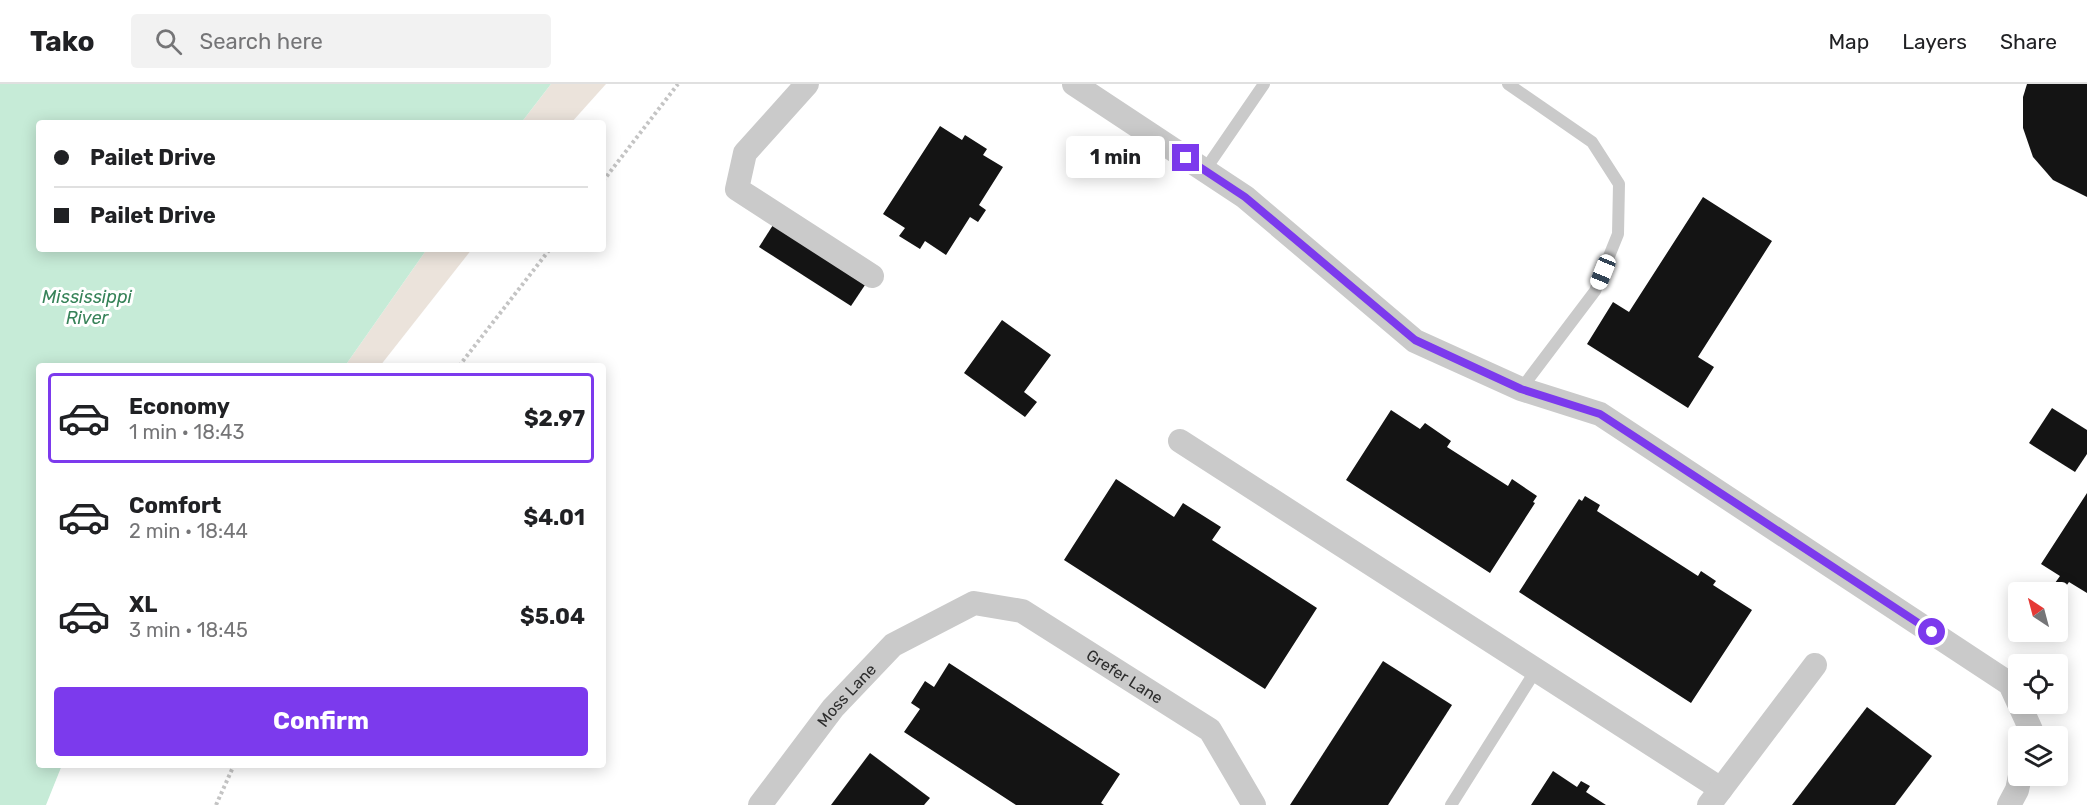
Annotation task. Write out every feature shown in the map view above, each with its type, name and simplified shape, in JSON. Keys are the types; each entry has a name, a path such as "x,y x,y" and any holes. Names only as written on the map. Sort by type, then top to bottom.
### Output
{"street":[{"path":"807,84 745,153 737,189 872,276"},
{"path":"1074,84 1245,197 1415,340 1521,389 1600,414 2010,684 2029,726"},
{"path":"1180,441 1536,670 1715,797 1815,665"},
{"name":"Grefer Lane","path":"956,612 974,603 1022,611 1210,730 1254,805"},
{"name":"Moss Lane","path":"760,805 833,708 893,645 956,612"},
{"path":"2009,805 2018,786"}],"lane":[{"path":"1205,170 1264,84"},
{"path":"1509,84 1592,142 1619,184 1618,234 1595,291 1521,389"},
{"path":"1451,805 1536,670"}],"path":[{"path":"606,177 678,84"},
{"path":"461,363 548,252"},
{"path":"216,805 233,768"}],"shaded area":[{"path":"551,84 606,84 574,120 523,120"},
{"path":"425,252 470,252 382,363 347,363"}],"water":[{"name":"Mississippi River","path":"0,84 551,84 523,120 36,120 36,252 425,252 347,363 36,363 36,768 84,768 66,805 0,805"}],"pier":[{"path":"61,768 88,768 69,805 46,805"}],"building":[{"path":"2027,84 2087,84 2087,197 2053,180 2033,157 2023,128 2023,97"},
{"path":"940,126 962,140 965,135 987,149 983,155 1003,167 979,205 986,210 978,222 970,217 946,255 925,241 920,249 899,236 905,228 883,214"},
{"path":"1703,197 1772,241 1698,357 1714,367 1688,408 1587,344 1613,302 1629,312"},
{"path":"773,225 865,285 851,306 759,247"},
{"path":"1002,320 1051,355 1024,392 1037,402 1025,417 964,373"},
{"path":"2052,408 2087,430 2087,454 2075,472 2029,443"},
{"path":"1391,410 1420,429 1425,423 1451,441 1447,447 1508,486 1512,479 1537,496 1533,502 1535,503 1490,573 1346,480"},
{"path":"1116,479 1174,517 1183,503 1221,527 1212,540 1317,608 1265,689 1064,560"},
{"path":"2087,493 2087,593 2069,582 2056,582 2060,576 2041,564"},
{"path":"1585,496 1600,505 1597,511 1698,576 1701,571 1716,581 1713,585 1752,610 1691,703 1519,592 1579,499 1582,501"},
{"path":"1383,661 1452,705 1388,805 1290,805"},
{"path":"949,663 1120,774 1101,803 1104,805 1016,805 904,732 920,709 911,703 925,681 934,687"},
{"path":"1867,707 1932,756 1895,805 1792,805"},
{"path":"870,753 930,798 924,805 831,805"},
{"path":"1553,771 1577,787 1581,781 1590,786 1586,792 1606,805 1531,805"}],"route":[{"path":"1186,158 1245,197 1415,340 1521,389 1600,414 1932,632"}]}
